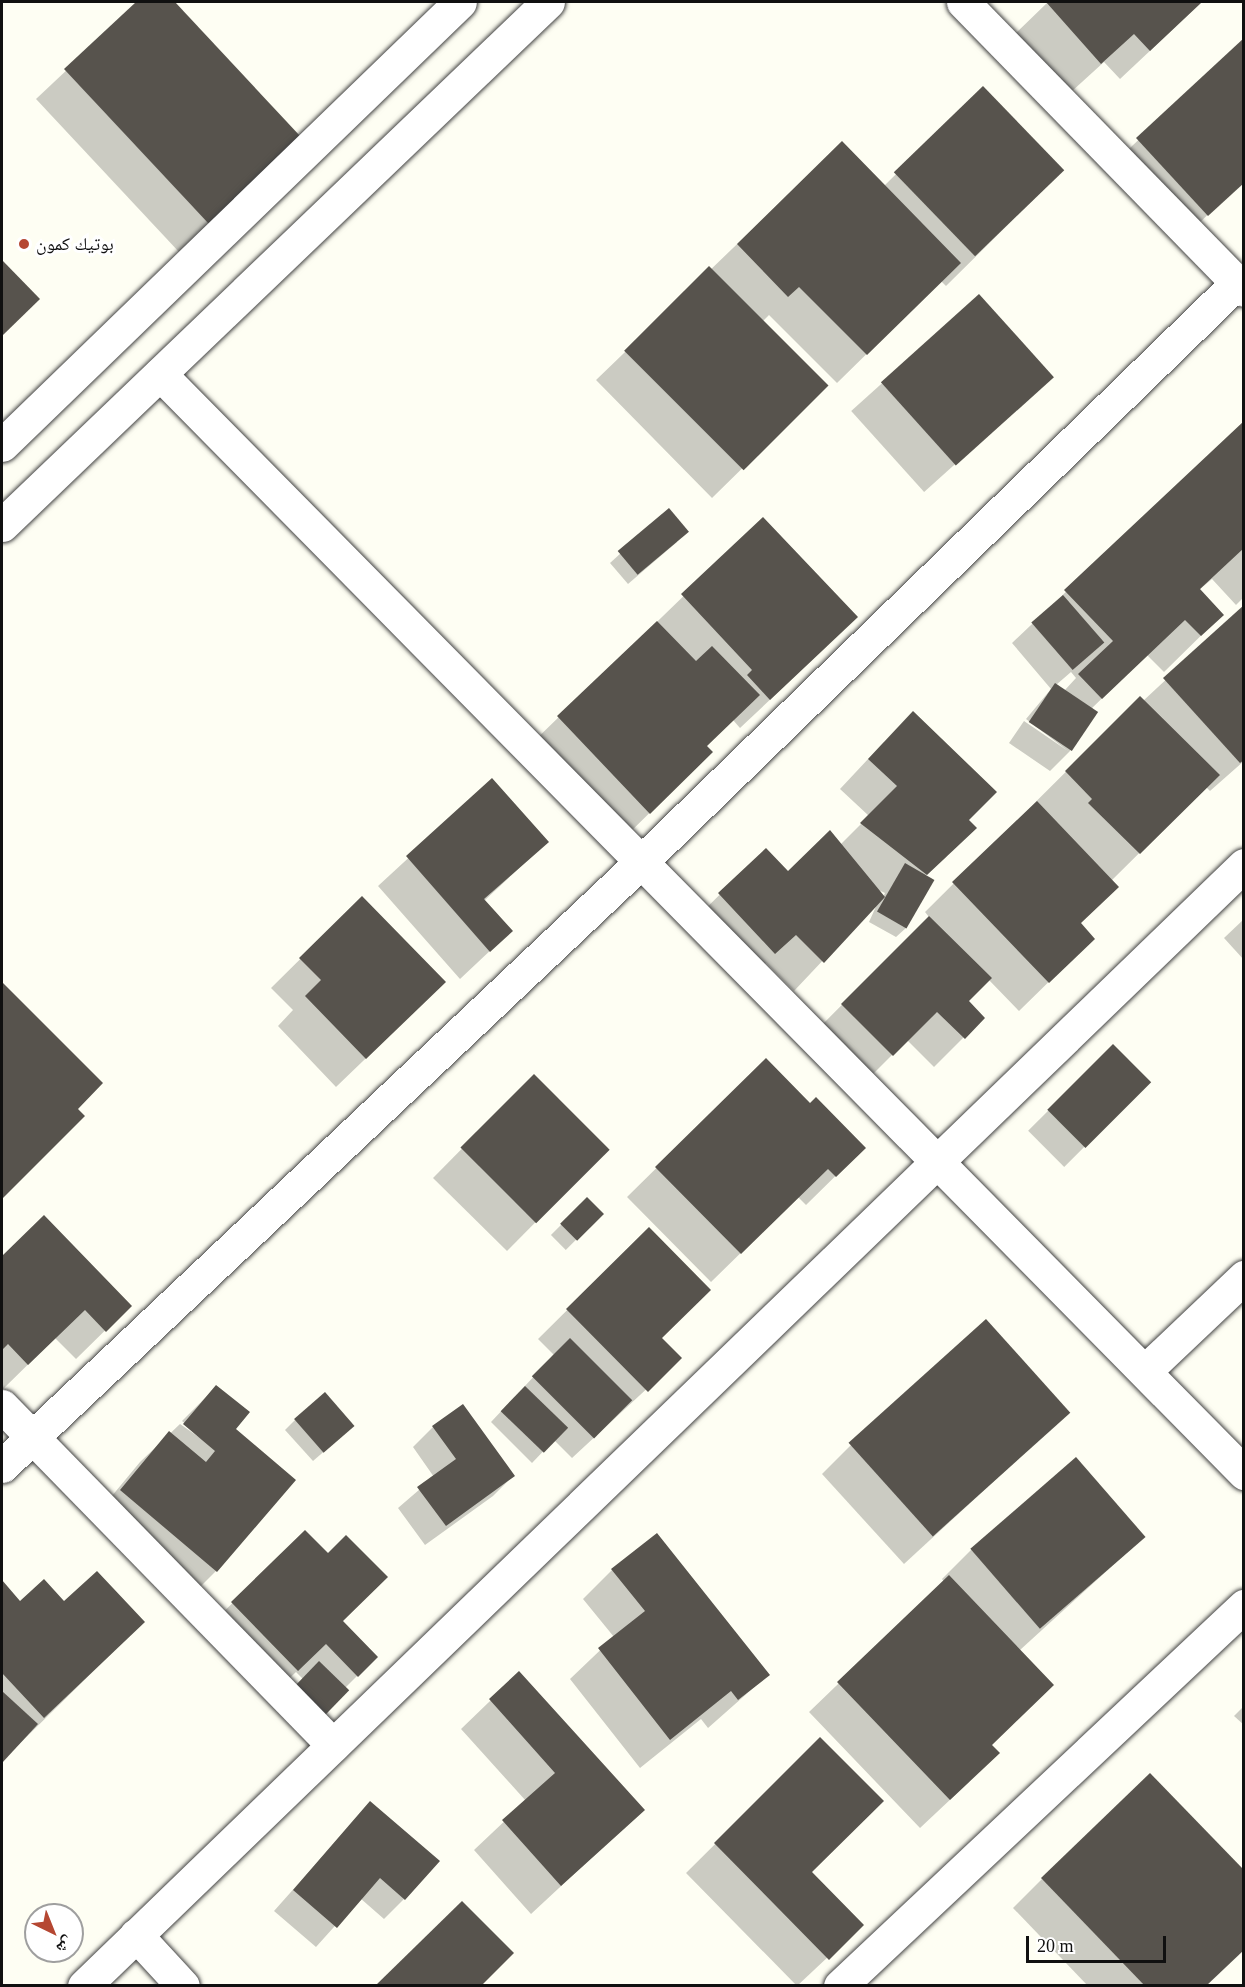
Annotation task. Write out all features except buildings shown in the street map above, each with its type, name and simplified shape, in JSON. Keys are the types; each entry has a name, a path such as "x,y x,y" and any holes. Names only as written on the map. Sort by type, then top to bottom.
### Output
{"street":[{"path":"2,445 460,2"},
{"path":"2,525 548,2"},
{"path":"2,1466 642,861 1240,287 963,2"},
{"path":"160,374 938,1159 1244,1473"},
{"path":"84,1986 1244,865"},
{"path":"1145,1371 1244,1277"},
{"path":"2,1407 333,1745"},
{"path":"840,1986 1244,1606"},
{"path":"136,1935 183,1986"}],"place":[{"name":"بوتيك كمون","path":"24,244"}]}
